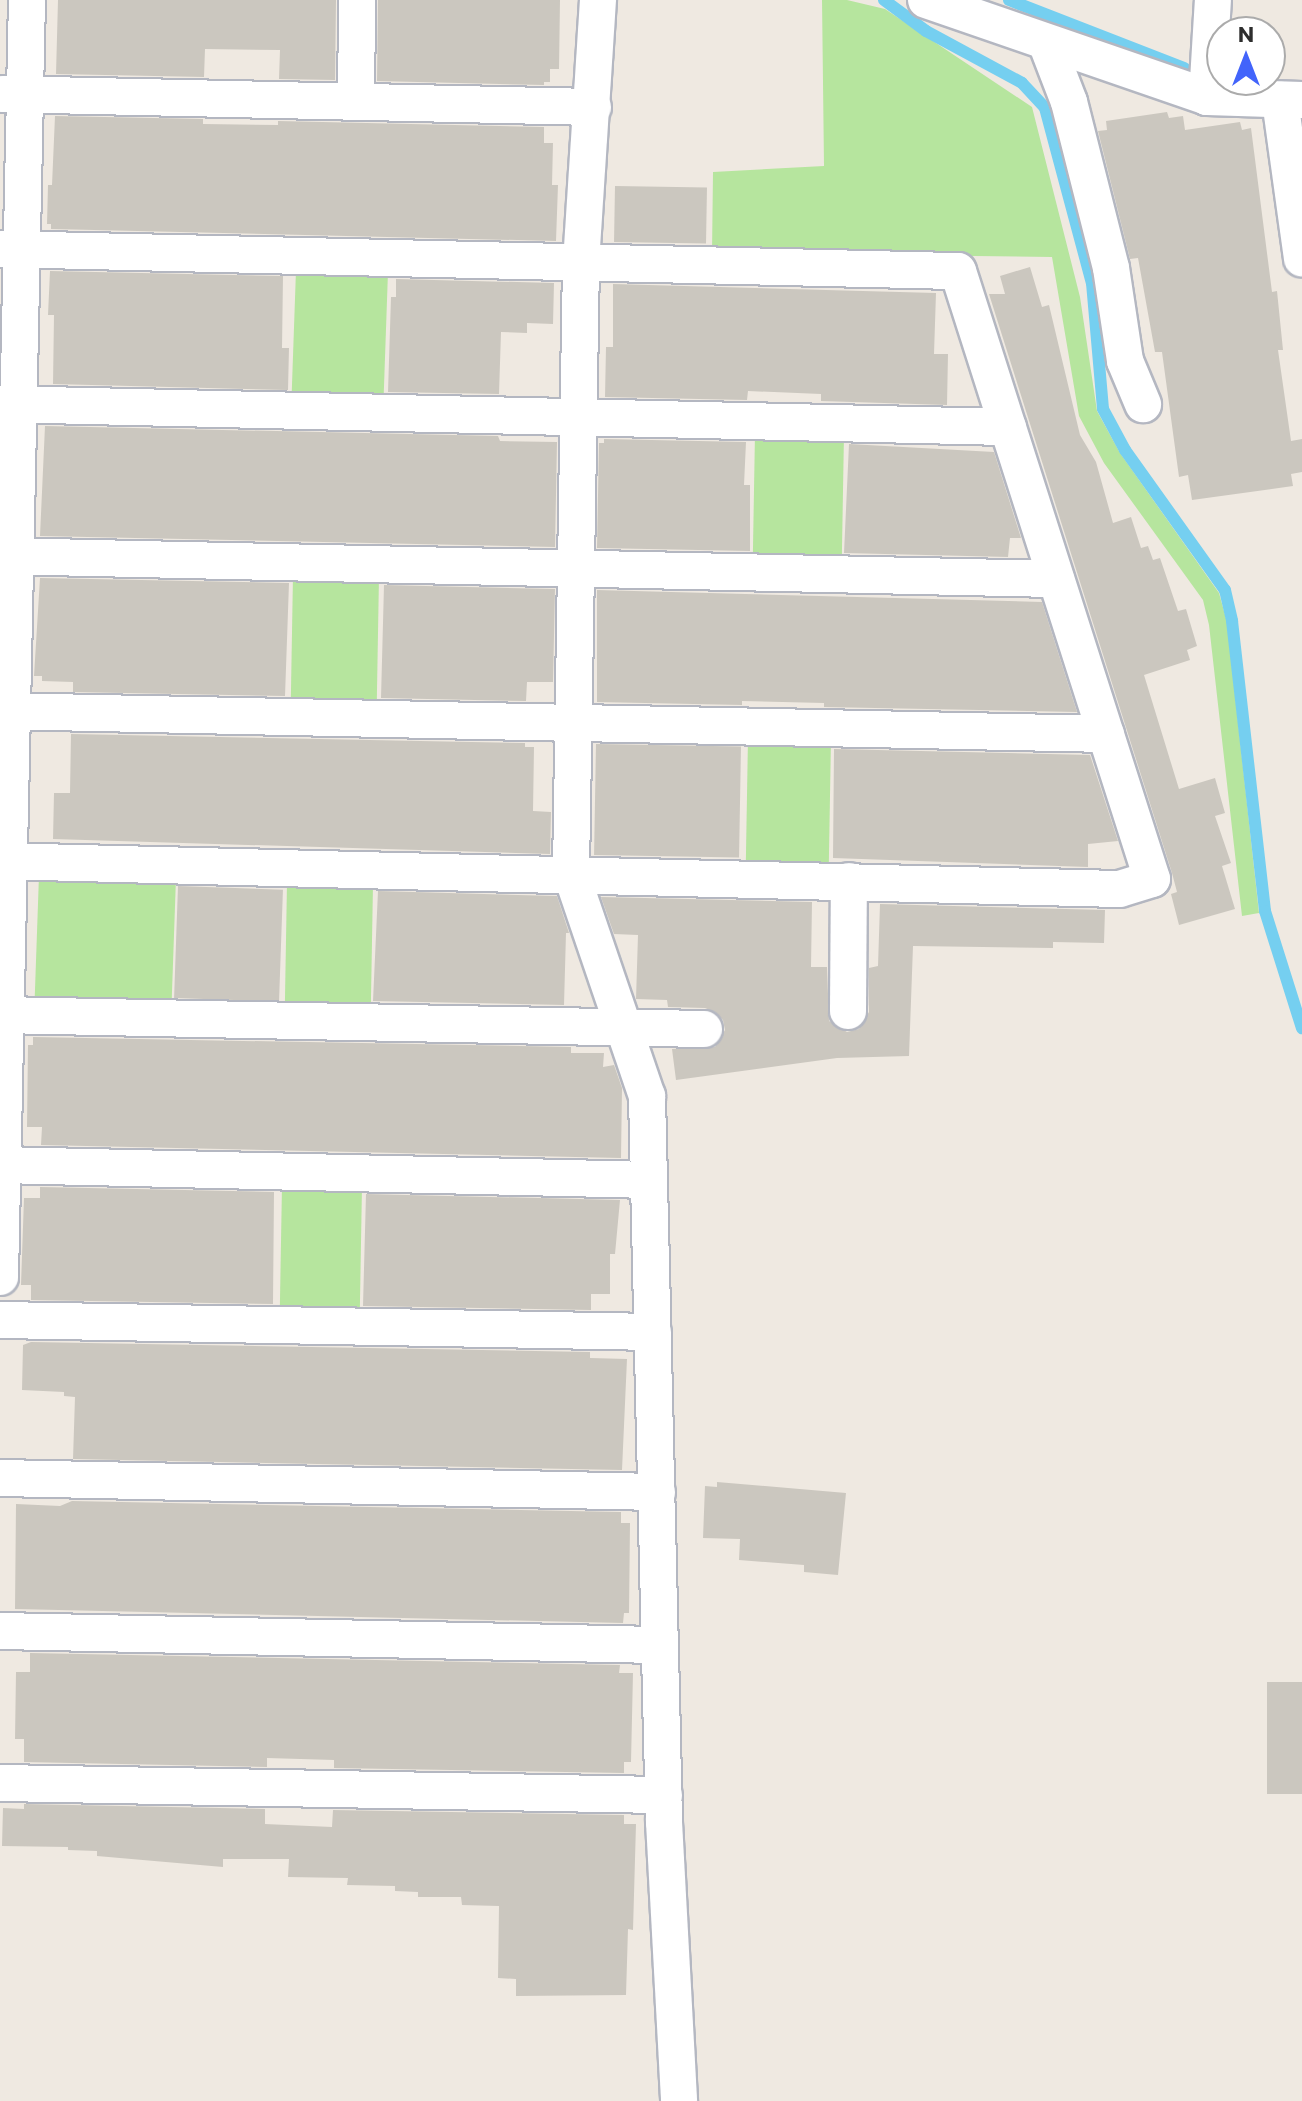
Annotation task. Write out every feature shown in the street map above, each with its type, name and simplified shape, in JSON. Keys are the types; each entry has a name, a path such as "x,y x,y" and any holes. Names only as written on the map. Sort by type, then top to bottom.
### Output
{"street":[{"path":"0,1277 12,95 27,0"},
{"path":"356,102 357,0"},
{"path":"598,0 581,262 571,873 647,1096 669,1967 679,2101"},
{"path":"926,0 1207,97 1291,100 1302,258"},
{"path":"1207,97 1213,0"},
{"path":"1046,42 1069,102 1111,268 1125,361 1143,404"},
{"path":"12,95 593,107"},
{"path":"4,861 1119,889 1152,879 958,271 11,249"},
{"path":"9,404 1008,427"},
{"path":"8,556 1056,579"},
{"path":"6,711 1106,734"},
{"path":"848,1011 849,881"},
{"path":"3,1015 704,1029"},
{"path":"1,1165 649,1180"},
{"path":"0,1320 653,1332"},
{"path":"0,1478 657,1492"},
{"path":"0,1631 660,1645"},
{"path":"0,1783 664,1795"}],"green space":[{"path":"822,0 847,0 885,9 1032,107 1080,297 1097,411 1120,453 1219,593 1227,622 1259,913 1242,916 1209,625 1203,600 1104,463 1079,416 1052,257 712,253 713,172 824,166"},
{"path":"296,270 388,273 383,401 292,398"},
{"path":"755,433 844,435 842,558 753,556"},
{"path":"293,575 379,577 377,702 291,701"},
{"path":"748,738 831,739 829,864 746,863"},
{"path":"39,875 176,880 171,1007 35,1002"},
{"path":"287,883 373,885 371,1007 285,1006"},
{"path":"282,1185 362,1186 360,1308 280,1307"}],"building":[{"path":"58,0 336,0 335,80 279,79 280,50 205,49 204,77 56,74"},
{"path":"378,0 560,0 559,69 550,69 550,82 544,82 544,85 377,81"},
{"path":"1167,112 1169,118 1183,116 1185,130 1240,122 1242,130 1251,128 1272,292 1277,291 1283,350 1278,350 1291,441 1302,439 1302,472 1291,474 1293,486 1192,500 1188,475 1179,477 1162,352 1155,352 1138,258 1130,259 1098,131 1107,130 1106,121"},
{"path":"55,116 203,119 203,124 278,125 278,121 544,127 544,143 553,143 552,185 558,185 556,241 51,229 51,224 47,224 48,185 52,185"},
{"path":"615,186 707,188 706,244 614,242"},
{"path":"1030,267 1042,307 1049,305 1080,435 1096,462 1113,523 1131,517 1141,548 1148,546 1153,560 1160,558 1178,611 1186,609 1197,646 1187,650 1190,660 1144,675 1179,789 1215,778 1225,813 1215,816 1231,863 1222,866 1235,909 1179,925 1171,894 1177,892 1172,873 989,294 1005,294 1000,276"},
{"path":"50,271 283,276 282,348 289,348 288,390 53,384 54,315 48,315"},
{"path":"396,279 554,283 553,324 527,323 527,333 501,332 499,394 388,392 391,297 396,297"},
{"path":"613,284 936,293 934,354 948,354 947,405 821,401 821,394 748,391 747,400 605,397 606,347 613,347"},
{"path":"45,426 498,436 500,441 557,442 555,547 40,536"},
{"path":"604,439 746,442 744,485 750,485 750,551 597,548 599,443 604,443"},
{"path":"849,444 994,452 1021,538 1010,538 1008,557 844,553"},
{"path":"40,578 289,583 285,696 73,692 73,682 42,681 42,676 34,676"},
{"path":"384,585 555,589 553,682 527,682 526,701 381,698"},
{"path":"597,590 1042,602 1077,712 824,707 824,703 742,701 742,705 597,702"},
{"path":"71,734 525,743 525,747 534,747 533,811 551,812 550,854 53,839 54,793 70,793"},
{"path":"596,744 741,747 739,858 594,855"},
{"path":"834,749 1090,755 1118,841 1088,844 1088,867 833,858"},
{"path":"178,886 283,890 279,1002 174,998"},
{"path":"378,891 557,896 569,933 566,933 564,1005 373,1001"},
{"path":"601,897 812,902 811,967 827,967 829,1021 847,1032 859,1029 869,1012 869,968 878,966 880,904 1105,910 1104,943 1053,942 1053,948 913,946 909,1056 837,1058 676,1080 672,1049 715,1047 725,1030 723,1020 705,1008 668,1007 667,1000 636,999 638,935 614,934"},
{"path":"33,1037 571,1047 571,1053 604,1053 603,1067 614,1065 622,1088 621,1158 41,1145 42,1127 27,1127 28,1045 33,1045"},
{"path":"40,1187 274,1192 273,1304 31,1300 31,1285 21,1285 24,1198 40,1198"},
{"path":"366,1194 620,1200 615,1254 610,1254 610,1294 591,1294 591,1310 363,1306"},
{"path":"31,1342 590,1352 590,1358 627,1359 622,1470 73,1459 75,1397 64,1396 64,1392 22,1390 23,1345"},
{"path":"717,1482 846,1493 838,1575 804,1572 804,1565 739,1560 740,1539 703,1538 705,1486 717,1487"},
{"path":"72,1501 621,1512 621,1523 630,1523 629,1613 624,1613 623,1623 15,1609 16,1504 60,1506"},
{"path":"30,1653 620,1665 619,1673 633,1673 631,1762 624,1762 624,1773 334,1768 334,1760 267,1758 267,1767 24,1762 24,1739 15,1739 16,1672 30,1672"},
{"path":"1267,1682 1302,1682 1302,1794 1267,1794"},
{"path":"24,1804 265,1809 265,1824 332,1827 333,1810 624,1815 624,1824 636,1824 633,1930 628,1929 626,1995 516,1996 516,1979 498,1978 499,1906 462,1905 461,1897 418,1897 418,1892 395,1891 395,1886 347,1885 348,1878 288,1877 289,1859 223,1859 223,1867 97,1856 97,1851 68,1850 68,1847 2,1846 3,1808 24,1809"}],"waterway":[{"path":"884,0 926,31 1022,83 1045,108 1092,283 1103,409 1125,450 1225,590 1232,621 1265,911 1302,1028"},
{"path":"1009,0 1184,68"}]}
